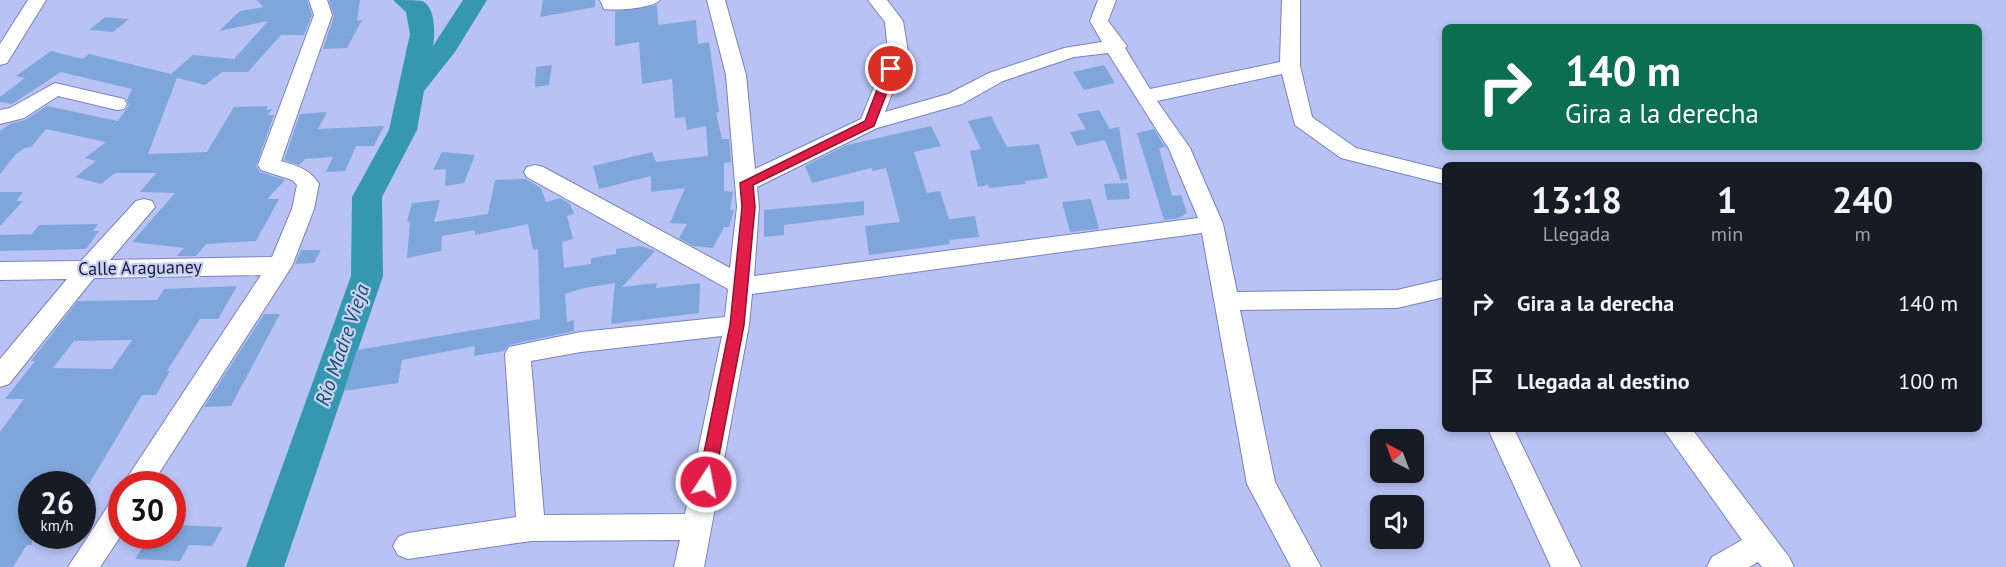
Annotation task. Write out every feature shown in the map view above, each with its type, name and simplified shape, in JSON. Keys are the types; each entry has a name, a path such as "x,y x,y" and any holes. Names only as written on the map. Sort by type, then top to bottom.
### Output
{"street":[{"path":"0,59 37,0"},
{"path":"146,471 280,266 303,209 308,184 300,175 270,165 323,15 318,0"},
{"path":"609,0 611,5 651,0"},
{"path":"689,567 737,325 748,207 736,75 716,0"},
{"path":"870,123 898,52 894,21 877,0"},
{"path":"1107,0 1099,21 1117,46 1144,97 1179,148 1212,224 1262,484 1306,567"},
{"path":"1291,0 1290,66 1302,120 1349,153 1442,176"},
{"path":"746,183 870,123 955,99 996,77 1071,52 1117,46"},
{"path":"1144,97 1290,66"},
{"path":"0,117 23,110 55,89 117,104"},
{"path":"535,172 742,286 1212,224"},
{"path":"0,377 88,269 144,207"},
{"name":"Calle Araguaney","path":"0,271 280,266"},
{"path":"1226,301 1397,299 1442,288"},
{"path":"531,528 518,354 581,342 737,325"},
{"path":"1502,432 1566,567"},
{"path":"1678,432 1770,556 1722,567"},
{"path":"408,546 531,528 697,527"},
{"path":"83,567 108,530"}],"building":[{"path":"256,0 307,0 312,15 304,35 281,35 248,72 222,72 205,85 177,78 148,154 207,152 234,107 268,106 266,110 272,109 268,115 274,115 256,166 260,172 285,180 267,199 279,199 256,241 206,244 196,256 177,256 184,248 132,242 175,193 140,192 156,173 115,173 101,184 75,177 96,161 85,158 106,142 46,129 31,147 16,154 0,174 0,131 10,124 25,120 47,106 118,121 129,105 127,100 132,89 61,72 12,104 0,102 0,97 25,78 16,76 51,51 83,59 89,54 171,74 193,55 234,59 268,21 219,31 240,11 264,7"},
{"path":"329,0 360,0 357,21 362,20 347,48 323,49 334,16"},
{"path":"543,0 595,0 595,7 540,17"},
{"path":"657,5 658,25 696,20 698,44 709,42 719,112 716,113 722,139 729,139 731,162 724,163 724,191 733,192 730,210 734,210 729,227 724,227 713,248 693,246 679,238 687,224 670,223 685,188 651,192 651,176 599,189 593,166 652,152 656,162 708,156 706,126 687,130 685,117 675,118 672,79 642,84 639,42 615,46 615,12"},
{"path":"105,17 129,19 113,32 89,30"},
{"path":"552,65 549,85 535,87 536,67"},
{"path":"1104,65 1115,83 1084,90 1073,72"},
{"path":"1099,110 1110,129 1119,127 1127,179 1121,181 1105,140 1077,146 1070,132 1086,129 1077,114"},
{"path":"327,112 318,129 384,126 374,146 356,146 345,171 326,172 333,157 305,159 299,165 284,160 300,114"},
{"path":"991,116 1007,147 1039,144 1048,178 1025,181 1026,184 978,187 970,151 981,149 968,121"},
{"path":"931,126 941,146 914,152 927,193 940,191 949,219 975,216 979,237 949,240 950,244 869,255 865,226 900,222 886,168 873,171 871,168 812,183 805,166 847,145"},
{"path":"1154,129 1165,147 1159,148 1172,196 1181,195 1187,213 1179,218 1164,220 1137,133"},
{"path":"442,152 475,155 464,183 445,186 446,169 433,170"},
{"path":"526,179 541,188 546,202 560,198 570,204 574,214 567,216 573,239 562,242 564,268 591,264 591,258 616,254 616,249 641,246 655,251 622,287 657,283 656,288 700,283 699,313 611,324 615,283 584,288 565,294 567,322 574,320 574,331 509,345 504,351 474,356 475,346 402,360 398,383 344,391 357,350 540,319 538,249 533,250 528,224 475,235 475,230 442,236 441,251 407,258 410,222 407,222 412,203 440,200 434,222 488,214 495,180"},
{"path":"1128,183 1130,199 1107,200 1104,184"},
{"path":"0,192 23,192 16,201 23,201 0,226"},
{"path":"1091,199 1099,229 1070,232 1062,202"},
{"path":"864,201 864,215 784,225 784,235 764,237 764,210"},
{"path":"98,224 93,231 99,231 86,249 0,251 0,235 32,234 39,225"},
{"path":"301,250 321,250 314,263 295,264"},
{"path":"237,286 218,319 200,319 167,371 170,371 156,395 142,395 96,472 18,471 18,549 24,549 13,567 0,567 0,432 24,399 5,399 35,361 31,361 78,301 157,300 164,289","holes":["132,340 112,369 53,368 74,341"]},
{"path":"264,314 280,314 231,406 204,407"},
{"path":"186,526 223,527 212,546 189,545 180,561 135,559 142,549 186,549"}],"waterway":[{"path":"405,0 418,9 423,34 413,84"},
{"name":"Río Madre Vieja","path":"265,567 367,276 367,197 403,130 411,90 446,47 475,0"}],"route":[{"path":"706,482 737,325 748,207 746,183 870,123 891,69"}]}
